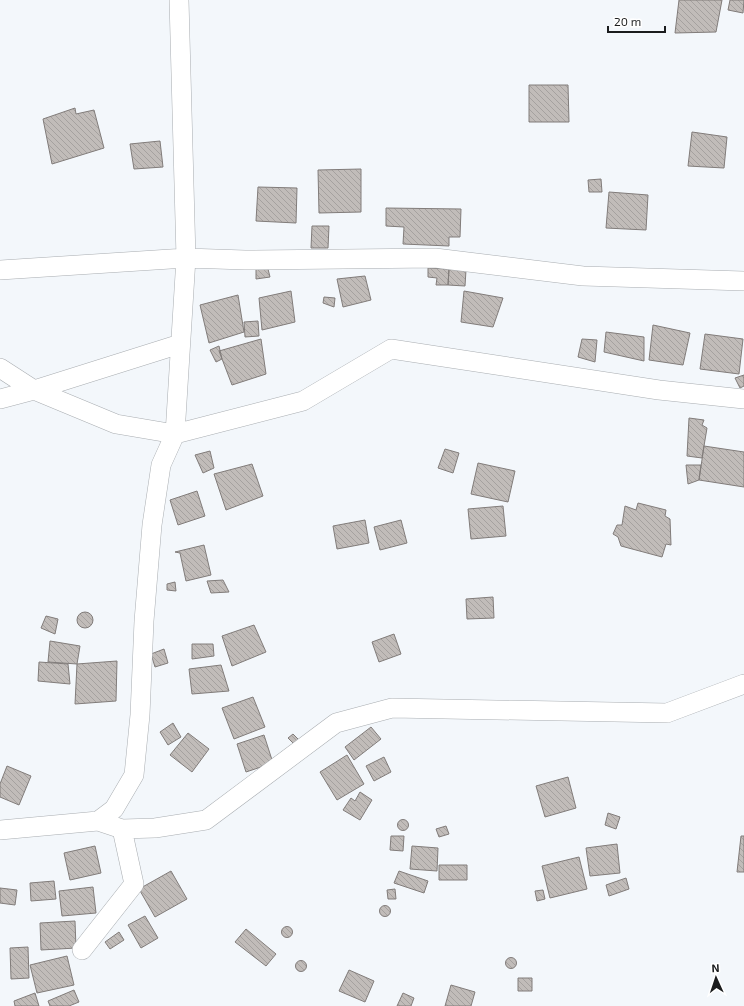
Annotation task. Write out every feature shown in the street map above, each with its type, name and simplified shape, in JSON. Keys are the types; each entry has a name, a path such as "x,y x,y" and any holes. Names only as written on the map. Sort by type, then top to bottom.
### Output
{"street":[{"path":"98,821 114,809 134,776 140,715 144,620 152,524 161,465 175,434 186,258 179,0"},
{"path":"0,270 186,258 245,260 435,258 583,276 744,281"},
{"path":"0,399 34,390 180,344"},
{"path":"0,368 34,390 116,424 175,434 303,401 391,348 659,390 744,399"},
{"path":"0,830 98,821 122,829 155,828 206,820 336,723 392,708 667,713 744,684"},
{"path":"82,950 134,884 122,829"}],"building":[{"path":"679,0 722,0 716,32 675,33"},
{"path":"730,0 744,0 743,13 728,10"},
{"path":"529,85 568,85 569,122 529,122"},
{"path":"75,108 76,114 94,110 104,148 52,164 43,119"},
{"path":"692,132 727,137 724,168 688,166"},
{"path":"160,141 163,167 134,169 130,144"},
{"path":"361,169 361,212 319,213 318,170"},
{"path":"601,179 602,192 589,192 588,180"},
{"path":"258,187 297,188 296,223 256,221"},
{"path":"609,192 648,195 646,230 606,228"},
{"path":"386,208 461,209 460,237 449,237 449,246 403,244 404,227 386,226"},
{"path":"312,226 329,226 328,248 311,248"},
{"path":"267,265 270,277 256,279 256,267"},
{"path":"428,268 449,269 448,285 436,285 437,278 428,277"},
{"path":"449,269 466,270 465,286 448,285"},
{"path":"365,276 371,300 343,307 337,279"},
{"path":"291,291 295,322 262,330 259,298"},
{"path":"464,291 503,298 493,327 461,322"},
{"path":"238,295 244,332 209,343 200,305"},
{"path":"324,297 335,298 334,307 323,303"},
{"path":"258,321 259,336 245,337 244,322"},
{"path":"653,325 690,333 683,365 649,360"},
{"path":"606,332 644,337 644,361 604,352"},
{"path":"705,334 743,339 739,374 700,369"},
{"path":"261,339 266,374 232,385 219,351"},
{"path":"582,339 597,340 595,362 578,357"},
{"path":"219,346 222,359 216,362 210,350"},
{"path":"744,375 744,386 740,388 735,378"},
{"path":"689,418 704,420 702,425 707,428 702,458 687,456"},
{"path":"704,446 744,452 744,487 699,480"},
{"path":"445,449 459,453 453,473 438,468"},
{"path":"210,451 214,468 203,473 195,455"},
{"path":"478,463 515,471 508,502 471,494"},
{"path":"252,464 263,496 226,510 214,474"},
{"path":"686,465 701,465 699,480 688,484"},
{"path":"197,491 205,516 178,525 170,500"},
{"path":"638,503 666,510 665,516 670,519 671,545 666,544 662,557 621,546 618,537 613,534 617,525 622,525 625,506 636,510"},
{"path":"503,506 506,536 471,539 468,509"},
{"path":"365,520 369,543 337,549 333,526"},
{"path":"401,520 407,543 380,550 374,527"},
{"path":"204,545 211,575 186,581 180,553 175,552"},
{"path":"223,580 229,592 211,593 207,581"},
{"path":"175,582 176,591 167,590 167,584"},
{"path":"493,597 494,618 467,619 466,599"},
{"path":"82,612 88,612 93,617 91,626 88,628 82,628 77,623 77,617"},
{"path":"46,616 58,619 55,634 41,628"},
{"path":"254,625 266,652 232,666 222,636"},
{"path":"394,634 401,654 379,662 372,642"},
{"path":"50,641 80,646 77,664 48,662"},
{"path":"192,644 213,644 214,656 192,659"},
{"path":"164,649 168,663 155,667 151,654"},
{"path":"117,661 116,701 75,704 77,664"},
{"path":"39,662 68,664 70,684 38,681"},
{"path":"221,665 229,691 192,694 189,669"},
{"path":"253,697 265,727 234,739 222,708"},
{"path":"173,723 181,737 168,745 160,732"},
{"path":"371,727 381,739 354,760 345,747"},
{"path":"188,733 209,749 192,772 170,755"},
{"path":"293,734 301,742 296,746 288,738"},
{"path":"264,735 273,763 246,772 237,744"},
{"path":"347,755 364,784 337,800 320,772"},
{"path":"384,757 391,772 374,781 366,766"},
{"path":"7,766 31,776 19,805 0,797 0,784"},
{"path":"568,777 576,808 545,817 536,786"},
{"path":"360,792 372,800 360,820 343,810 351,798 355,801"},
{"path":"608,813 620,817 616,829 605,825"},
{"path":"401,820 405,820 407,821 407,829 401,830 398,827 398,823"},
{"path":"446,826 449,834 439,837 436,829"},
{"path":"391,836 404,836 403,851 390,850"},
{"path":"741,836 744,836 744,872 737,872"},
{"path":"617,844 620,873 590,876 586,848"},
{"path":"95,846 101,873 70,880 64,853"},
{"path":"412,846 438,848 437,871 410,869"},
{"path":"579,857 587,889 550,898 542,866"},
{"path":"439,865 467,865 467,880 439,880"},
{"path":"171,871 187,899 155,917 139,889"},
{"path":"399,871 428,881 424,893 394,883"},
{"path":"626,878 629,889 609,896 606,885"},
{"path":"54,881 56,899 31,901 30,883"},
{"path":"93,887 96,913 62,916 59,891"},
{"path":"0,888 17,890 15,905 0,903"},
{"path":"395,889 396,899 388,899 387,890"},
{"path":"543,890 545,899 537,901 535,891"},
{"path":"383,906 387,906 389,907 389,915 383,916 380,913 380,909"},
{"path":"145,916 158,938 141,948 128,925"},
{"path":"75,921 76,948 41,950 40,923"},
{"path":"285,927 289,927 291,928 291,936 285,937 282,934 282,930"},
{"path":"246,929 276,954 266,966 235,942"},
{"path":"119,932 124,940 110,949 105,942"},
{"path":"28,947 29,978 11,979 10,948"},
{"path":"67,956 74,985 37,993 30,965"},
{"path":"509,958 513,958 515,959 515,967 509,968 506,965 506,961"},
{"path":"299,961 303,961 305,962 305,970 299,971 296,968 296,964"},
{"path":"349,970 374,981 365,1002 339,991"},
{"path":"518,978 532,978 532,991 518,991"},
{"path":"451,985 475,992 471,1006 445,1006"},
{"path":"74,990 79,1002 69,1006 50,1006 48,1001"},
{"path":"35,993 39,1006 15,1006 14,1001"},
{"path":"403,993 414,998 411,1006 397,1006"}]}
